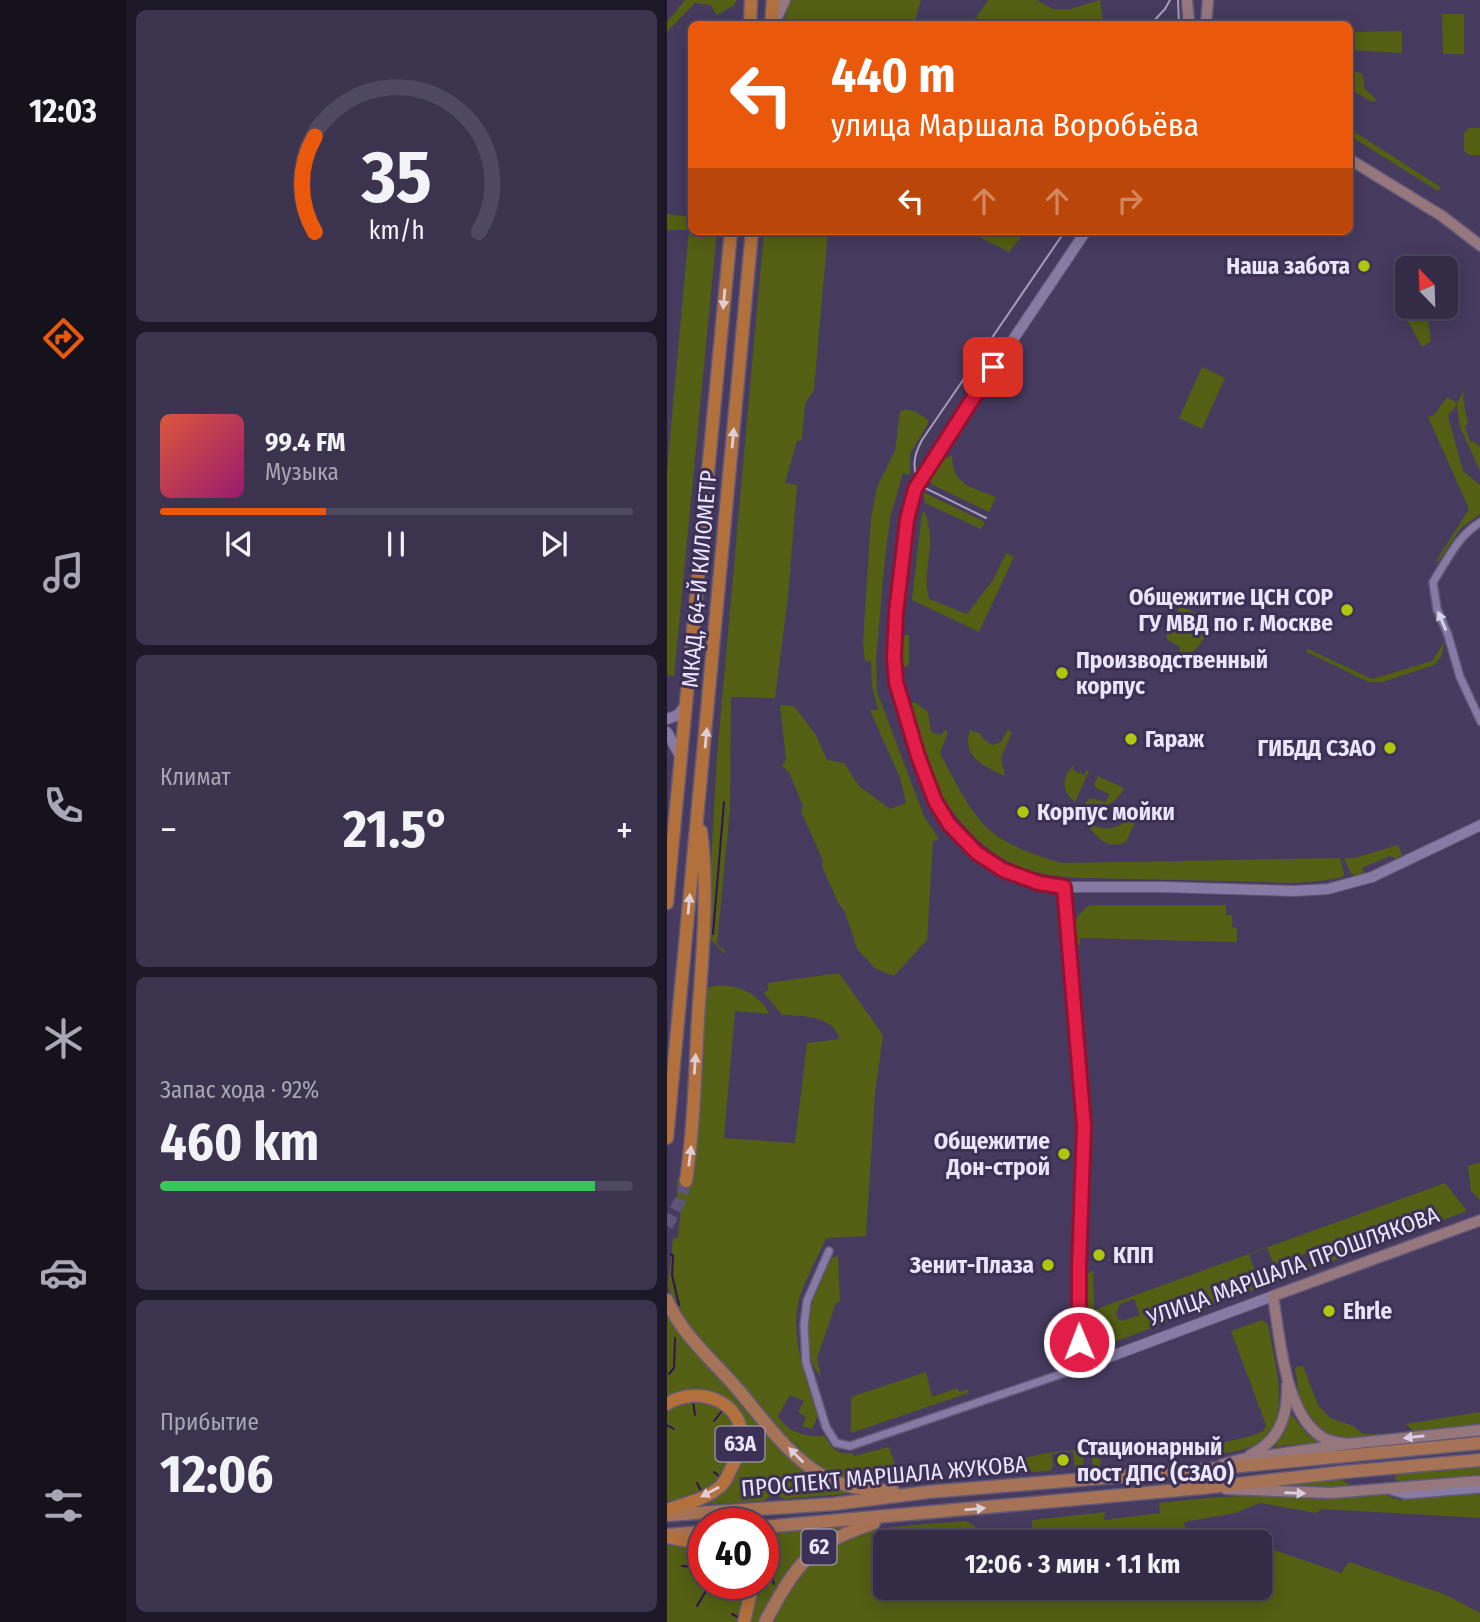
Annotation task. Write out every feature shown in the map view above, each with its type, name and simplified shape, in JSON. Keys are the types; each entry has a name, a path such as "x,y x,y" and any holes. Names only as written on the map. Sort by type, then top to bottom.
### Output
{"highway":[{"path":"750,21 751,0"},
{"path":"773,0 773,21"},
{"name":"МКАД, 64-Й КИЛОМЕТР","path":"667,903 731,235"},
{"name":"МКАД, 64-Й КИЛОМЕТР","path":"667,1138 752,235"},
{"path":"686,1181 692,1132 701,952 704,854 698,806"},
{"name":"63A","path":"667,1404 690,1395 717,1399 729,1408 736,1418 741,1441 728,1475 717,1490 667,1512"},
{"path":"667,1536 688,1541"},
{"path":"744,1622 749,1599"}],"main road":[{"path":"774,21 785,0"},
{"path":"1187,0 1189,21"},
{"path":"1205,21 1208,0"},
{"path":"1353,161 1442,216 1480,246"},
{"name":"УЛИЦА МАРШАЛА ПРОШЛЯКОВА","path":"1273,1296 1480,1220"},
{"path":"1242,1459 1274,1438 1287,1408 1287,1379 1273,1296"},
{"path":"667,1300 684,1329 808,1466 828,1479 859,1488 928,1492"},
{"path":"1287,1379 1306,1423 1329,1440 1348,1444"},
{"path":"1200,1470 1242,1459 1480,1430"},
{"name":"ПРОСПЕКТ МАРШАЛА ЖУКОВА","path":"667,1512 822,1505 928,1492 1200,1470 1480,1443"},
{"name":"ПРОСПЕКТ МАРШАЛА ЖУКОВА","path":"779,1526 1480,1460"},
{"path":"1202,1488 1298,1493 1480,1481"},
{"name":"62","path":"765,1622 795,1569 818,1548 856,1529 907,1515"},
{"path":"667,1536 688,1534"}],"street":[{"path":"1083,235 918,481 907,520 894,657 899,697 935,801 949,824 977,853 1003,870 1039,883 1064,887 1294,891 1328,889 1372,877 1480,825"},
{"path":"1480,522 1462,537 1433,586 1437,608 1453,655 1480,722"},
{"path":"667,719 682,712 686,702"},
{"path":"667,732 679,751 681,761"},
{"path":"1064,887 1084,1126 1078,1336 1085,1366"},
{"name":"УЛИЦА МАРШАЛА ПРОШЛЯКОВА","path":"829,1251 807,1301 804,1334 806,1362 826,1427 840,1445 850,1446 1085,1366 1273,1296"},
{"path":"1387,1489 1405,1495 1480,1489"}],"green space":[{"path":"685,0 737,0 733,6 717,15 710,5 695,3 667,32 667,22"},
{"path":"789,0 921,0 915,21 785,21"},
{"path":"988,0 1036,0 1053,9 1070,9 1100,0 1103,21 974,21"},
{"path":"1442,14 1464,14 1464,54 1443,54"},
{"path":"1402,31 1402,53 1353,50 1353,32"},
{"path":"1353,71 1363,74 1364,88 1377,100 1372,102 1353,91"},
{"path":"1469,128 1480,128 1480,155 1469,155 1464,151 1464,133"},
{"path":"1353,131 1439,186 1438,191 1353,138"},
{"path":"667,214 688,217 688,230 667,230"},
{"path":"689,235 717,235 674,676 667,675 667,471"},
{"path":"764,235 828,235 814,390 805,404 802,440 797,441 785,483 797,485 788,597 775,698 731,697 730,809 717,944 725,954 707,936 717,756"},
{"path":"976,235 1023,235 1009,252"},
{"path":"1407,319 1428,319 1431,341 1422,347"},
{"path":"1202,367 1225,378 1202,429 1179,418"},
{"path":"1464,390 1468,424 1465,426 1470,442 1473,441 1480,447 1480,471 1460,427 1457,404 1448,416 1463,471 1480,485 1480,514 1461,528 1438,562 1436,561 1469,509 1428,417 1434,415 1447,397 1457,403"},
{"path":"905,409 916,412 928,420 928,424 910,454 910,473 903,473 890,518 876,658 877,692 924,816 939,839 933,841 927,940 894,976 876,969 857,949 845,912 838,903 822,866 823,861 801,811 803,806 789,772 782,766 786,759 780,705 794,706 816,735 827,760 844,763 859,786 890,809 906,803 900,778 870,710 878,710 872,686 871,661 865,661 863,643 871,518 877,487 895,451 900,412"},
{"path":"952,456 956,473 965,484 996,497 989,512 933,485 929,480 942,459"},
{"path":"923,492 985,522 981,529 925,503"},
{"path":"922,512 925,513 929,525 930,536 927,577 929,599 967,614 993,580 1006,553 1014,557 979,632 912,600"},
{"path":"1179,608 1199,615 1206,630 1203,640 1188,655 1179,651 1180,647 1166,636"},
{"path":"909,634 909,664 900,670 899,638"},
{"path":"1445,641 1441,657 1434,665 1383,682 1368,682 1307,652 1306,648 1372,679 1432,661"},
{"path":"915,702 928,712 931,732 941,735 945,730 948,732 940,753 976,815 993,833 1026,851 1062,863 1340,858 1343,877 1292,883 1082,878 1032,871 1008,861 985,846 965,827 948,805 923,755 911,703"},
{"path":"970,730 981,734 983,739 992,745 1001,742 1008,730 1012,732 1001,758 1005,776 989,769 972,754 968,739"},
{"path":"1074,765 1073,770 1084,775 1089,771 1075,802 1070,798 1064,784"},
{"path":"1098,776 1124,788 1117,799 1107,805 1083,806 1090,798 1106,802 1109,794 1096,788 1094,784"},
{"path":"1146,799 1126,842 1113,845 1107,843 1097,837 1084,821 1095,826 1112,828 1126,821"},
{"path":"1398,845 1402,855 1396,859 1390,856 1362,868 1364,873 1355,876 1350,872 1344,858 1354,858"},
{"path":"1091,905 1226,905 1226,915 1232,915 1232,927 1237,928 1237,942 1080,938 1080,945 1075,946 1075,922"},
{"path":"839,973 883,1035 875,1093 866,1236 826,1238 800,1296 796,1318 798,1347 818,1416 812,1429 802,1426 806,1417 798,1412 804,1401 790,1395 778,1416 798,1433 825,1436 832,1447 842,1453 851,1453 854,1456 889,1447 900,1478 920,1477 856,1481 833,1475 806,1457 689,1328 673,1304 668,1285 673,1239 678,1237 681,1209 677,1208 677,1179 692,1182 696,1157 704,989 722,985 741,989 758,999 769,1014 735,1011 724,1138 795,1143 807,1043 840,1039 831,1025 824,1021 782,1015 764,993 768,990 768,983"},
{"path":"1481,1162 1480,1200 1471,1191 1468,1166"},
{"path":"1445,1183 1467,1211 1103,1346 1092,1343 1085,1334 1086,1275 1093,1270 1094,1310","holes":["1267,1248 1274,1265 1318,1249 1322,1259 1241,1290 1237,1280 1256,1273 1249,1255","1134,1299 1140,1315 1122,1321 1118,1319 1116,1314 1120,1304"]},
{"path":"838,1256 840,1301 836,1303 817,1358 821,1376 811,1358 809,1322 818,1285 831,1258"},
{"path":"667,1311 780,1444 856,1493 785,1499 776,1495 774,1475 770,1476 770,1496 764,1501 697,1505 739,1462 732,1405 667,1399"},
{"path":"1262,1320 1268,1324 1279,1394 1273,1427 1263,1439 1248,1448 1182,1456 1184,1443 1200,1444 1202,1448 1264,1431 1266,1425 1231,1331"},
{"path":"1303,1366 1318,1405 1330,1418 1353,1426 1363,1434 1397,1435 1339,1438 1315,1427 1306,1416 1300,1401 1295,1368"},
{"path":"926,1372 932,1397 957,1388 960,1392 968,1389 968,1393 851,1433 851,1397"},
{"path":"687,1400 713,1404 723,1409 733,1422 736,1443 729,1465 717,1484 694,1496 667,1501 667,1408"},
{"path":"1480,1412 1480,1424 1413,1431 1406,1424"},
{"path":"1291,1414 1308,1435 1320,1442 1272,1447 1283,1435"},
{"path":"1088,1450 1101,1460 1100,1467 1094,1469 1091,1455 1084,1455 1083,1469 1075,1470 1073,1452 1052,1454 1053,1467 1049,1471 1029,1472 1022,1469 1021,1460 1029,1457 1054,1452"},
{"path":"1480,1467 1480,1475 1400,1482 1394,1478 1399,1473"},
{"path":"1340,1479 1352,1486 1381,1484 1326,1488 1271,1486"},
{"path":"1384,1492 1399,1500 1480,1493 1480,1518 1322,1509 1316,1513 1260,1503 1235,1513 1184,1522 1186,1530 1032,1530 1032,1520 1105,1512 1104,1520 1160,1513 1159,1503 1218,1497"},
{"path":"966,1521 975,1526 975,1530 877,1530"},
{"path":"849,1525 849,1528 816,1543 804,1553 779,1586 779,1530"},
{"path":"873,1531 873,1600 1272,1600 1272,1549 1341,1573 1349,1562 1444,1594 1480,1613 1480,1622 773,1622 788,1593 807,1566 823,1552 860,1534"},
{"path":"667,1545 688,1546 688,1599 744,1599 740,1622 667,1622"},
{"path":"750,1599 771,1599 758,1622 747,1622"}],"waterway":[{"path":"713,934 724,802"},
{"path":"671,1254 672,1275 679,1305"},
{"path":"669,1374 674,1368 675,1338"},
{"path":"693,1401 695,1415"},
{"path":"714,1421 722,1411"},
{"path":"667,1425 674,1429"},
{"path":"714,1472 720,1477"},
{"path":"697,1483 702,1493"},
{"path":"682,1566 688,1567"},
{"path":"697,1606 701,1599"},
{"path":"732,1614 738,1617"}],"tunnel":[{"path":"667,1226 680,1201 686,1181"}],"tram line":[{"path":"1154,21 1170,0"},
{"path":"1178,0 1179,21"},
{"path":"986,518 923,487 916,476 914,464 917,452 922,440 1062,235"}],"place":[{"name":"Наша забота","path":"1364,266"},
{"name":"Общежитие ЦСН СОР ГУ МВД по г. Москве","path":"1347,610"},
{"name":"Производственный корпус","path":"1062,673"},
{"name":"Гараж","path":"1131,739"},
{"name":"ГИБДД СЗАО","path":"1390,748"},
{"name":"Корпус мойки","path":"1023,812"},
{"name":"Общежитие Дон-строй","path":"1064,1154"},
{"name":"КПП","path":"1099,1255"},
{"name":"Зенит-Плаза","path":"1048,1265"},
{"name":"Ehrle","path":"1329,1311"},
{"name":"Стационарный пост ДПС (СЗАО)","path":"1063,1460"}],"route":[{"path":"993,367 915,489 904,538 896,613 896,682 918,756 935,801 949,824 985,860 1003,870 1039,883 1064,887 1084,1126 1079,1342"}]}
